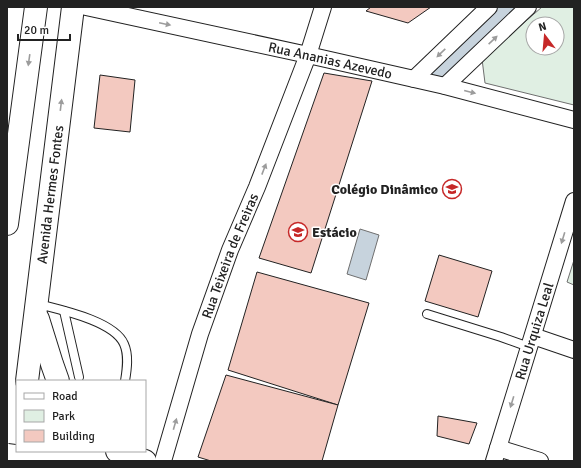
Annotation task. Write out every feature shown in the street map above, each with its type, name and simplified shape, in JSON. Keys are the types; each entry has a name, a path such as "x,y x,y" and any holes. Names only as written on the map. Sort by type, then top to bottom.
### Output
{"main road":[{"path":"7,224 36,7"},
{"name":"Avenida Hermes Fontes","path":"27,380 35,306 73,7"},
{"path":"35,306 52,364 69,379"},
{"path":"38,461 43,452"},
{"path":"121,452 145,461"},
{"path":"7,455 53,461"}],"street":[{"name":"Rua Ananias Azevedo","path":"86,7 445,86 574,120"},
{"name":"Rua Teixeira de Freiras","path":"163,461 200,334 230,250 257,188 308,55 323,7"},
{"path":"414,79 489,7"},
{"path":"445,86 528,7"},
{"name":"Rua Urquiza Leal","path":"496,455 574,201"},
{"path":"531,342 574,350"},
{"path":"496,455 540,461"}],"lane":[{"path":"35,306 64,311 107,326 120,337 124,344 127,353 125,380"},
{"path":"64,311 69,379"},
{"path":"427,314 501,337 531,342"}],"green space":[{"path":"542,7 574,7 574,105 485,83 482,59 525,22 525,56 565,56 565,16 532,16"},
{"path":"574,260 574,285 567,282"}],"shaded area":[{"path":"360,229 379,235 366,280 347,274"}],"building":[{"path":"371,7 431,7 408,23 366,11"},
{"path":"324,73 372,81 311,273 259,258"},
{"path":"100,75 135,80 130,132 94,128"},
{"path":"439,255 492,271 478,317 425,301"},
{"path":"257,272 369,303 338,405 228,370"},
{"path":"226,375 338,405 322,461 211,461 198,457"},
{"path":"438,416 477,423 469,444 437,436"}],"waterway":[{"path":"436,70 506,7"}],"place":[{"name":"Colégio Dinâmico","path":"452,189"},
{"name":"Estácio","path":"298,232"}]}
